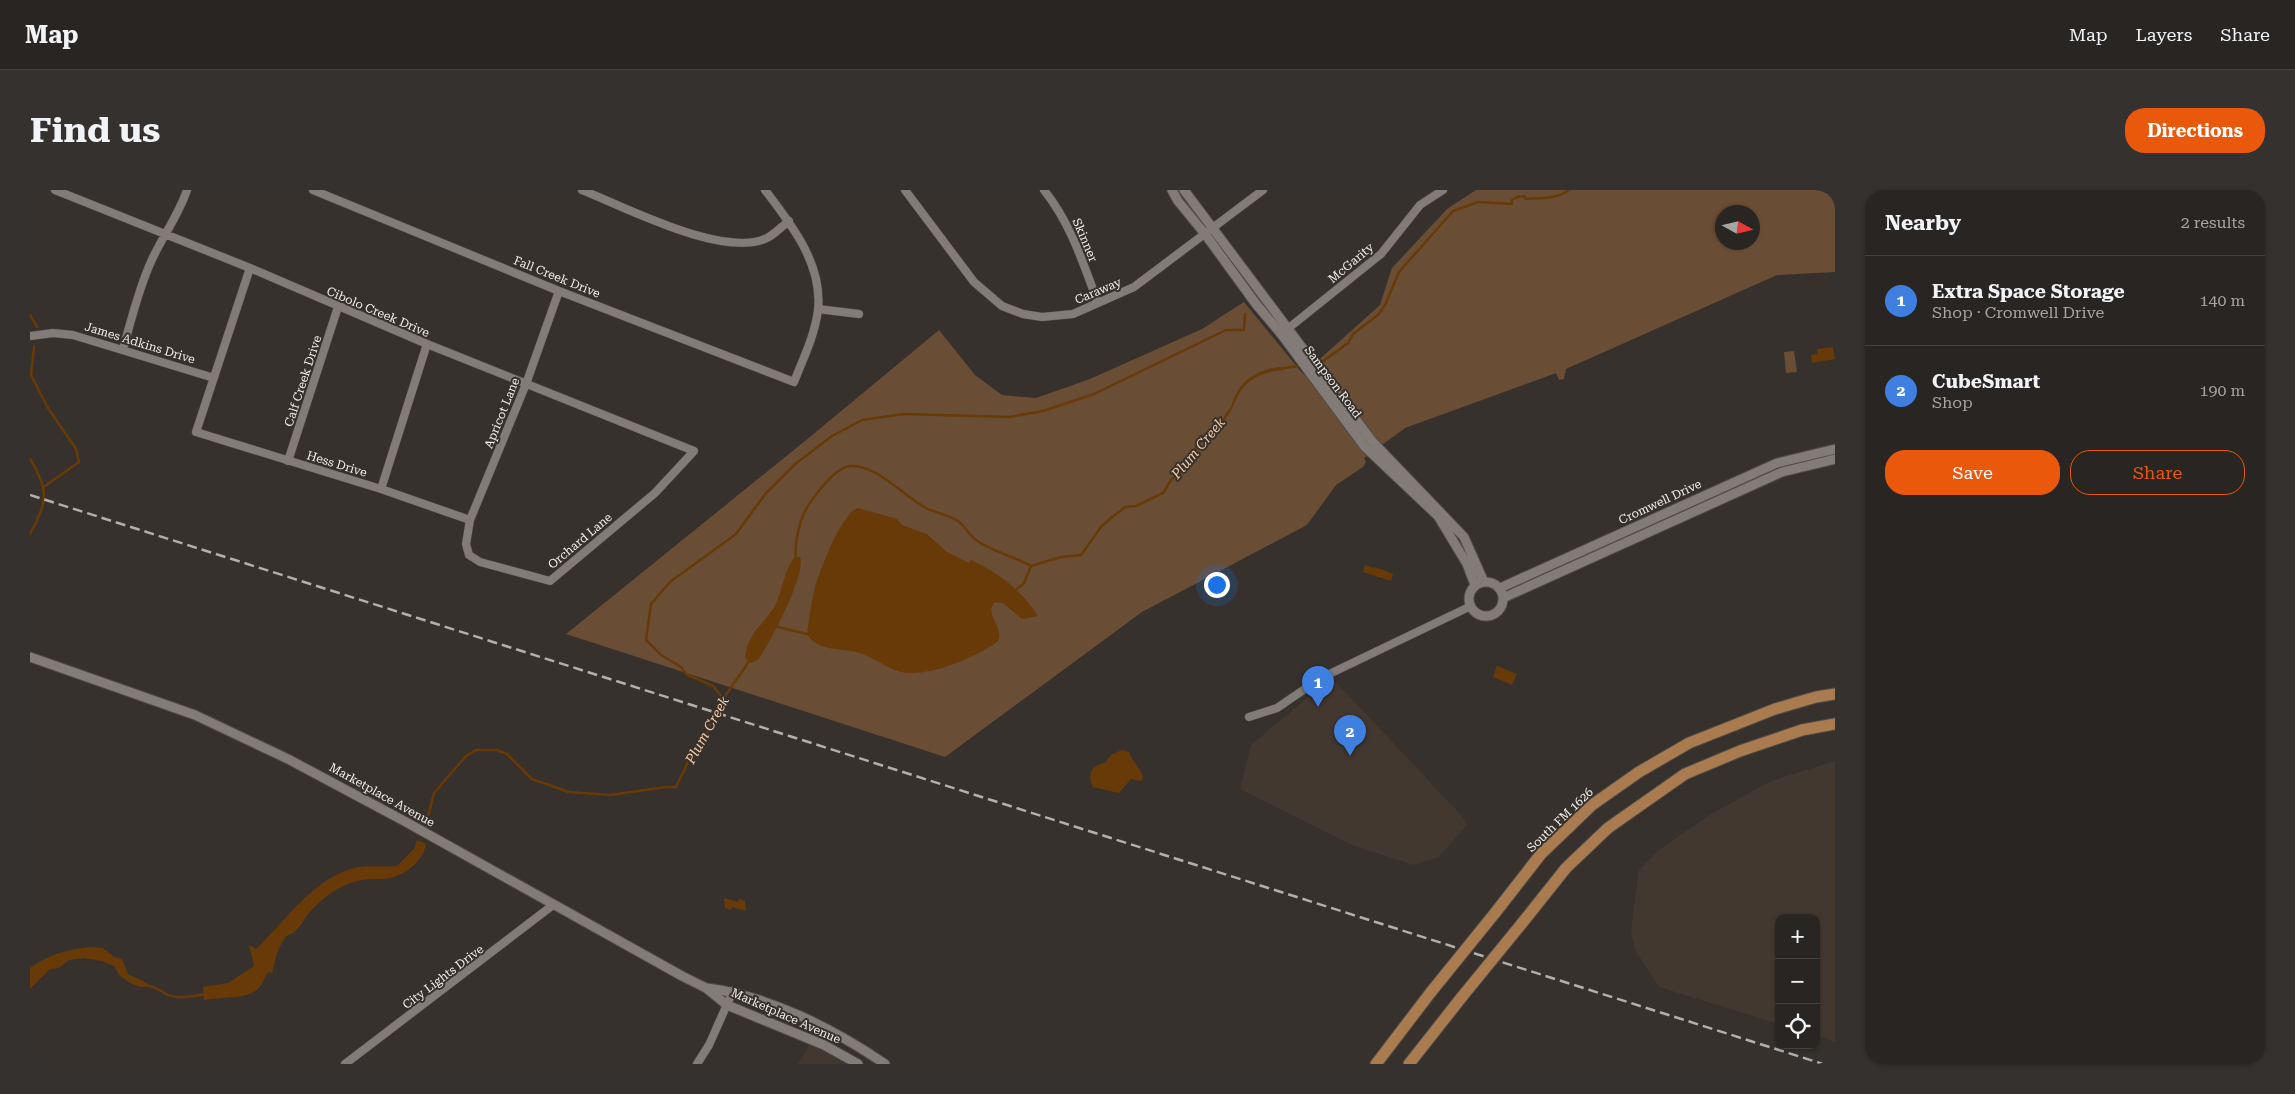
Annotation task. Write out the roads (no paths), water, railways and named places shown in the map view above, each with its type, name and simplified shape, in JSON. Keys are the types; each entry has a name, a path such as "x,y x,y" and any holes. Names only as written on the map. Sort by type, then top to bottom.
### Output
{"main road":[{"name":"South FM 1626","path":"1376,1064 1541,854 1592,805 1639,772 1689,743 1774,709 1816,697 1835,694"},
{"path":"1409,1064 1566,868 1608,828 1685,774 1740,751 1802,730 1835,724"}],"street":[{"name":"Cibolo Creek Drive","path":"55,190 250,268 338,308 694,451"},
{"path":"122,349 144,279 175,219 186,190"},
{"name":"Fall Creek Drive","path":"313,190 329,193 559,291 794,382 811,336 818,309"},
{"path":"582,190 701,238 727,243 767,238 789,221"},
{"path":"765,190 789,221 808,253 815,281 818,309 859,314"},
{"name":"Caraway","path":"905,190 974,282 1002,306 1023,314 1042,318 1073,314 1134,288 1263,190"},
{"name":"Skinner","path":"1044,190 1059,209 1073,237 1098,303"},
{"name":"Sampson Road","path":"1172,190 1178,201 1206,234 1256,304 1282,335 1365,447 1438,516 1467,564 1475,586"},
{"name":"Sampson Road","path":"1184,190 1214,227 1372,441 1464,537 1484,582"},
{"name":"McGarity","path":"1282,335 1381,254 1420,204 1443,190"},
{"path":"214,378 250,268"},
{"name":"Apricot Lane","path":"466,544 470,520 526,384 559,291"},
{"name":"Calf Creek Drive","path":"288,461 338,308"},
{"name":"James Adkins Drive","path":"30,336 53,333 73,335 214,378"},
{"path":"381,489 427,344"},
{"name":"Hess Drive","path":"214,378 196,432 381,489 470,520"},
{"name":"Cromwell Drive","path":"1500,588 1777,463 1835,449"},
{"name":"Orchard Lane","path":"466,544 469,555 480,562 550,581 655,493 694,451"},
{"name":"Cromwell Drive","path":"1503,598 1782,472 1823,461 1835,460"},
{"path":"1484,582 1493,583 1500,588 1503,598 1498,612 1488,616 1478,614 1471,606 1469,595 1475,586 1484,582"},
{"path":"1249,717 1277,708 1321,678 1471,606"},
{"name":"Marketplace Avenue","path":"30,657 195,715 288,759 706,988 727,1005 824,1045 858,1064"},
{"name":"City Lights Drive","path":"345,1064 553,905"},
{"name":"Marketplace Avenue","path":"706,988 733,991 832,1031 885,1064"},
{"path":"696,1064 709,1045 733,991"}],"waterway":[{"name":"Plum Creek","path":"1322,362 1348,343 1353,334 1378,315 1385,305 1399,272 1453,211 1478,202 1512,204 1512,200 1517,197 1524,196 1526,199 1549,198 1569,190"},
{"path":"723,698 713,686 686,674 681,667 661,655 646,640 651,604 670,582 736,534 766,493 794,465 832,436 862,420 904,414 1009,417 1043,411 1094,394 1226,330 1244,330 1245,314"},
{"path":"30,315 37,327"},
{"path":"34,347 31,375 48,408 76,449 79,462 45,486"},
{"name":"Plum Creek","path":"1279,369 1297,366"},
{"name":"Plum Creek","path":"796,558 798,530 808,506 821,488 836,473 850,466 870,470 926,508 958,521 982,544 1031,566 1061,557 1081,555 1101,527 1125,507 1136,506 1163,493 1171,480 1183,470 1195,452 1196,446 1222,422 1230,410"},
{"path":"30,459 41,480 44,496 43,505 30,534"},
{"path":"1017,589 1024,583 1031,566"},
{"path":"778,627 807,634"},
{"name":"Plum Creek","path":"425,829 434,793 466,756 476,750 497,750 507,754 532,779 569,792 611,795 676,787 700,737 707,733 720,705 749,661"},
{"name":"Plum Creek","path":"145,985 175,997 206,994"}],"railway":[{"path":"30,495 1823,1064"}],"place":[{"name":"Extra Space Storage","path":"1318,707"},
{"name":"CubeSmart","path":"1350,756"}]}
